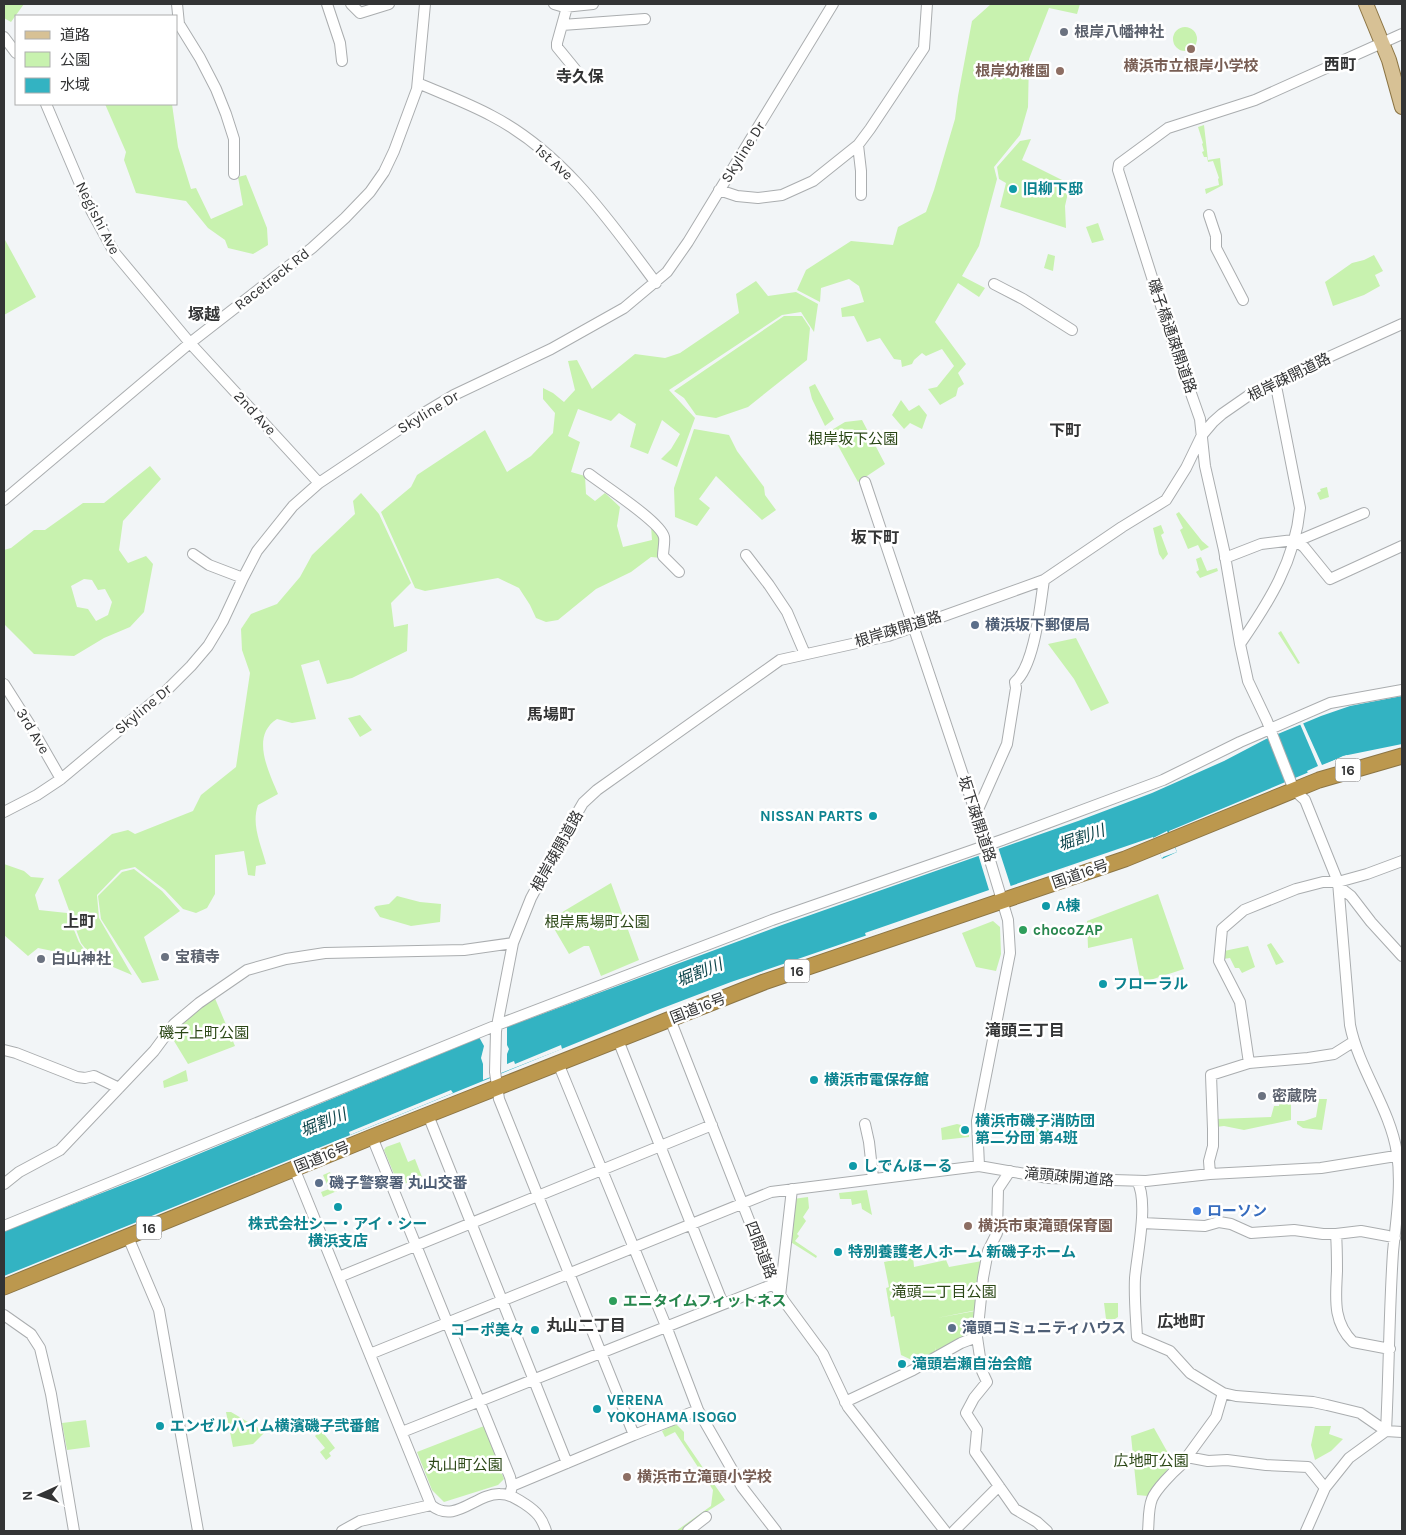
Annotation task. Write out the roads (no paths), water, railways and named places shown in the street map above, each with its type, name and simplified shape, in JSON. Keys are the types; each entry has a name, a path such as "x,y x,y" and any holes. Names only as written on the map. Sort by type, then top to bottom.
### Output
{"highway":[{"name":"国道16号","path":"4,1287 428,1115 496,1082 558,1063 764,982 1001,896 1125,859 1172,840 1293,785 1402,756"}],"main road":[{"path":"1366,4 1389,60 1402,107"}],"street":[{"path":"177,4 179,24 200,58 226,114 234,139 234,174"},
{"path":"327,4 340,43 342,61"},
{"path":"352,4 360,13 389,4"},
{"name":"Racetrack Rd","path":"4,500 190,343 312,248 370,192 384,172 412,104 418,83 425,4"},
{"path":"554,4 567,7 593,4"},
{"name":"Skyline Dr","path":"4,812 37,795 60,779 192,666 208,646 223,622 257,551 293,506 319,482 454,395 551,349 624,308 656,283 667,272 833,4"},
{"path":"719,190 737,196 758,198 782,195 813,181 858,145 924,48 927,4"},
{"path":"567,7 557,46 575,69"},
{"path":"562,25 646,19"},
{"path":"1381,42 1402,34"},
{"path":"4,37 15,52"},
{"name":"磯子橋通疎開道路","path":"1338,884 1305,800 1293,785 1248,681 1225,558 1205,466 1198,411 1169,331 1118,170 1119,164 1168,128 1255,100 1381,42"},
{"name":"1st Ave","path":"418,83 492,116 542,149 593,199 656,283"},
{"name":"Negishi Ave","path":"46,105 90,210 114,252 190,343"},
{"path":"858,145 862,171 862,195"},
{"path":"1209,215 1216,236 1216,248 1243,300"},
{"path":"994,284 1072,330"},
{"name":"根岸疎開道路","path":"634,1435 499,1099 496,1082 496,1028 513,943 531,898 583,803 619,774 780,660 888,636 1044,580 1122,527 1166,500 1186,468 1202,435 1222,414 1258,389 1402,324"},
{"name":"2nd Ave","path":"190,343 319,482"},
{"path":"1240,644 1275,590 1290,556 1299,521 1300,508 1275,381"},
{"path":"589,474 661,530 664,537 663,556 679,572"},
{"name":"坂下疎開道路","path":"865,482 976,814 1008,920 1010,953 977,1122 979,1166"},
{"path":"1225,558 1261,544 1302,539 1364,513"},
{"path":"1294,540 1304,547 1330,579 1402,546"},
{"path":"194,554 209,565 243,578"},
{"path":"746,555 770,585 787,612 805,654"},
{"path":"976,814 1008,744 1016,688 1015,682 1021,676 1035,642 1044,580"},
{"name":"3rd Ave","path":"4,684 30,725 60,779"},
{"path":"4,1226 496,1028 772,920 986,848 1163,780 1330,704 1402,690"},
{"path":"1249,1063 1240,1002 1219,961 1222,930 1244,910 1296,889 1323,882 1338,884 1402,861"},
{"path":"1338,884 1351,896 1402,956"},
{"path":"1338,884 1350,1025 1354,1042 1388,1120 1400,1155 1386,1431"},
{"path":"4,1184 19,1172 60,1150 154,1050 174,1024 199,1003 247,970 286,959 324,953 464,950 513,943"},
{"name":"四間道路","path":"670,1019 780,1296 823,1354 845,1402 944,1531"},
{"path":"618,1040 723,1304"},
{"path":"1210,1174 1209,1161 1213,1146 1212,1075 1249,1063 1334,1054 1354,1042"},
{"path":"4,1050 77,1077 94,1076 119,1088"},
{"path":"558,1063 666,1326 698,1410 742,1487 776,1531"},
{"path":"428,1115 567,1462"},
{"path":"865,1124 873,1178"},
{"path":"339,1277 712,1125"},
{"path":"372,1137 510,1477 511,1491 537,1512 543,1521 546,1531"},
{"name":"滝頭疎開道路","path":"370,1354 569,1272 743,1204 766,1193 979,1166 1048,1178 1137,1181 1210,1174 1321,1168 1400,1155"},
{"path":"294,1168 431,1505 441,1511 450,1512 495,1494 511,1491 567,1462 698,1410"},
{"path":"1010,1171 998,1189 997,1233 988,1251 983,1278 978,1337 982,1371 987,1382 974,1398 966,1413 977,1430 975,1452 1015,1509 1037,1522 1047,1531"},
{"path":"1137,1181 1141,1188 1142,1223 1135,1280 1137,1337 1170,1351 1190,1372 1223,1393 1236,1396 1313,1402 1360,1413 1386,1431 1402,1432"},
{"path":"780,1296 792,1189"},
{"path":"1142,1223 1205,1226 1219,1222 1231,1224 1250,1233 1294,1230 1336,1234 1361,1231 1395,1238"},
{"path":"1336,1234 1335,1307 1340,1325 1352,1342 1390,1349"},
{"path":"128,1236 159,1310 198,1531"},
{"path":"402,1432 774,1284"},
{"path":"4,1315 31,1334 40,1348 51,1394 74,1531"},
{"path":"845,1402 913,1370 961,1343 978,1337"},
{"path":"1148,1531 1152,1498 1187,1457 1216,1417 1223,1393"},
{"path":"1306,1531 1325,1488 1349,1458 1386,1431"},
{"path":"1187,1457 1208,1461 1227,1460 1266,1465 1308,1466 1325,1488"},
{"path":"954,1531 999,1486"},
{"path":"342,1531 360,1522 431,1505"},
{"path":"688,1531 706,1517"}],"water":[{"name":"堀割川","path":"1402,696 1402,744 1343,756 1169,831 1177,852 1162,859 1153,837 731,982 655,1011 4,1276 4,1231 143,1177 496,1031 782,925 1078,821 1152,793 1224,761 1266,739 1321,716 1350,706"}],"place":[{"name":"根岸八幡神社","path":"1064,32"},
{"name":"横浜市立根岸小学校","path":"1191,49"},
{"name":"根岸幼稚園","path":"1060,71"},
{"name":"旧柳下邸","path":"1013,189"},
{"name":"横浜坂下郵便局","path":"975,625"},
{"name":"NISSAN PARTS","path":"873,816"},
{"name":"A棟","path":"1046,906"},
{"name":"chocoZAP","path":"1023,930"},
{"name":"宝積寺","path":"165,957"},
{"name":"白山神社","path":"41,959"},
{"name":"フローラル","path":"1103,984"},
{"name":"横浜市電保存館","path":"814,1080"},
{"name":"密蔵院","path":"1262,1096"},
{"name":"横浜市磯子消防団 第二分団 第4班","path":"965,1130"},
{"name":"しでんほーる","path":"853,1166"},
{"name":"磯子警察署 丸山交番","path":"319,1183"},
{"name":"株式会社シー・アイ・シー 横浜支店","path":"338,1207"},
{"name":"ローソン","path":"1197,1211"},
{"name":"横浜市東滝頭保育園","path":"968,1226"},
{"name":"特別養護老人ホーム 新磯子ホーム","path":"838,1252"},
{"name":"エニタイムフィットネス","path":"613,1301"},
{"name":"滝頭コミュニティハウス","path":"952,1328"},
{"name":"コーポ美々","path":"535,1330"},
{"name":"滝頭岩瀬自治会館","path":"902,1364"},
{"name":"VERENA YOKOHAMA ISOGO","path":"597,1409"},
{"name":"エンゼルハイム横濱磯子弐番館","path":"160,1426"},
{"name":"横浜市立滝頭小学校","path":"627,1477"}],"district":[{"name":"西町","path":"1340,64"},
{"name":"寺久保","path":"580,76"},
{"name":"塚越","path":"204,314"},
{"name":"下町","path":"1065,430"},
{"name":"坂下町","path":"875,537"},
{"name":"馬場町","path":"551,714"},
{"name":"上町","path":"79,921"},
{"name":"滝頭三丁目","path":"1025,1030"},
{"name":"広地町","path":"1181,1321"},
{"name":"丸山二丁目","path":"586,1325"}],"park label":[{"name":"根岸坂下公園","path":"853,439"},
{"name":"根岸馬場町公園","path":"597,922"},
{"name":"磯子上町公園","path":"204,1033"},
{"name":"滝頭二丁目公園","path":"944,1292"},
{"name":"広地町公園","path":"1151,1461"},
{"name":"丸山町公園","path":"465,1465"}]}
